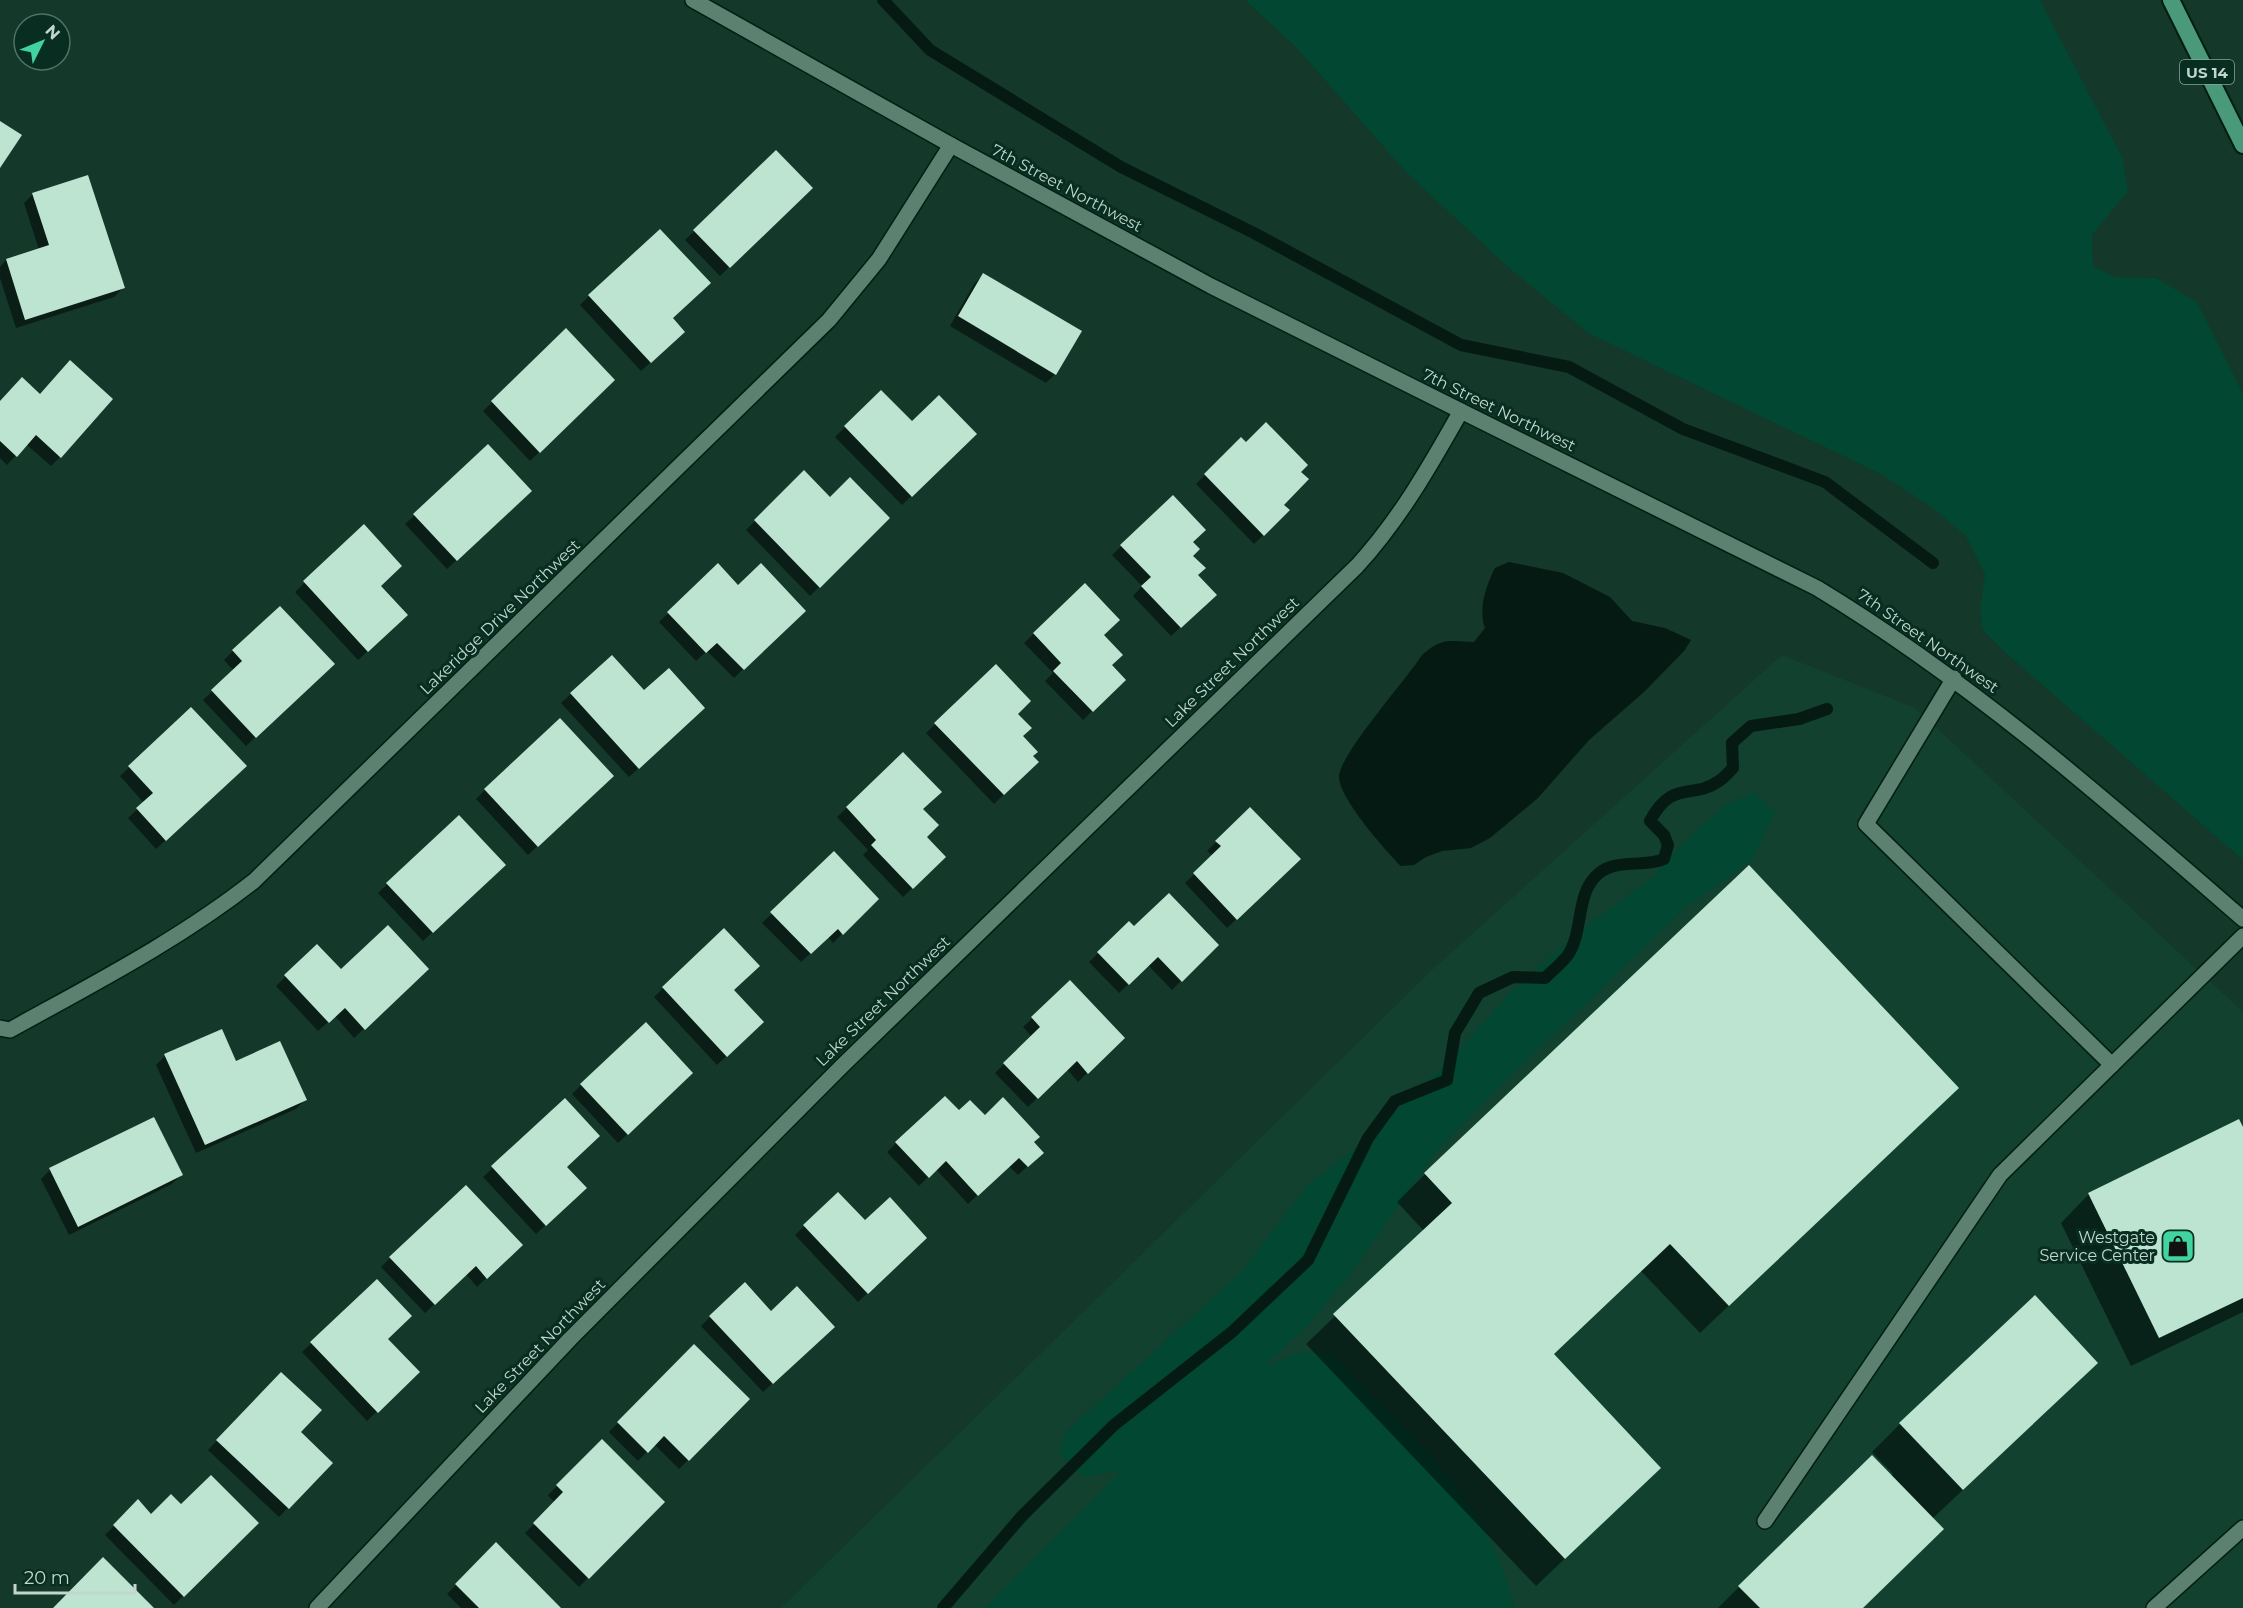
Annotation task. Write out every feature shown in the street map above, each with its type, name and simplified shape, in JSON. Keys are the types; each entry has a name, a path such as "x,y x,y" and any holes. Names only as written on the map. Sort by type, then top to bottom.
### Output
{"highway":[{"name":"US 14","path":"2171,0 2243,145"}],"street":[{"name":"7th Street Northwest","path":"693,0 951,145 1211,286 1817,588 1868,618 1954,678 2074,773 2243,919"},
{"name":"Lakeridge Drive Northwest","path":"0,1028 10,1030 157,948 224,905 254,881 829,320 879,259 951,145"},
{"name":"Lake Street Northwest","path":"316,1608 570,1339 809,1099 1357,566 1389,530 1412,497 1461,411"},
{"path":"1954,678 1866,824 2112,1065"},
{"path":"1766,1521 2000,1175 2243,936"},
{"path":"2154,1608 2243,1528"}],"shaded area":[{"path":"1245,0 2040,0 2122,157 2128,191 2092,235 2093,266 2114,277 2156,278 2197,302 2243,394 2243,860 2006,653 1982,629 1980,610 1985,574 1966,536 1934,509 1881,474 1588,333 1508,267 1406,172 1295,46"},
{"path":"1509,562 1563,573 1610,597 1632,621 1665,628 1691,640 1684,651 1644,692 1589,740 1538,798 1490,838 1471,848 1442,851 1414,865 1401,866 1364,823 1346,797 1339,776 1342,765 1362,734 1422,655 1435,645 1446,641 1474,642 1485,628 1483,605 1495,568"},
{"path":"1782,655 1915,708 2243,1012 2243,1608 781,1608 1432,970"},
{"path":"1754,793 1775,812 1752,860 1685,908 1504,1082 1436,1152 1349,1276 1307,1326 1264,1366 1294,1354 1309,1352 1329,1355 1344,1365 1416,1440 1458,1489 1476,1515 1491,1543 1504,1574 1514,1608 985,1608 1122,1470 1084,1477 1060,1455 1064,1434 1240,1273 1307,1186 1368,1138 1449,1061 1506,997 1580,931 1653,877 1695,831 1726,805"}],"building":[{"path":"0,121 22,135 0,168"},
{"path":"776,150 813,188 730,268 693,230"},
{"path":"88,175 125,288 25,320 6,259 49,245 32,193"},
{"path":"660,229 711,283 673,318 685,332 651,363 588,295"},
{"path":"983,273 1082,331 1056,375 958,316"},
{"path":"566,328 615,380 540,453 491,401"},
{"path":"70,360 113,399 61,458 36,435 17,457 0,441 0,401 22,377 40,394"},
{"path":"881,390 912,421 939,395 977,434 912,497 844,426"},
{"path":"1266,422 1308,465 1301,472 1309,479 1284,505 1290,510 1264,536 1204,474 1241,437 1246,442"},
{"path":"488,444 532,491 457,561 413,514"},
{"path":"804,470 830,497 850,477 890,518 820,588 754,520"},
{"path":"1173,495 1206,530 1193,542 1200,549 1193,556 1206,568 1198,575 1217,595 1181,628 1141,586 1151,577 1120,545"},
{"path":"364,524 402,566 381,586 408,615 368,652 303,581"},
{"path":"718,563 738,585 761,563 806,611 744,670 717,643 706,653 667,612"},
{"path":"1085,583 1120,620 1104,635 1123,655 1112,665 1126,680 1093,712 1053,671 1061,663 1033,633"},
{"path":"280,606 335,664 256,738 211,690 242,661 232,650"},
{"path":"612,655 644,690 669,668 705,708 639,769 570,693"},
{"path":"996,664 1031,701 1018,714 1032,728 1023,736 1038,752 1033,756 1039,762 1004,795 934,723"},
{"path":"191,707 247,766 166,841 136,808 153,793 128,766"},
{"path":"560,718 614,776 538,847 484,789"},
{"path":"903,752 942,792 923,809 939,825 927,837 946,857 913,889 871,845 876,840 846,807"},
{"path":"1250,807 1301,859 1237,920 1193,873 1221,846 1215,841"},
{"path":"459,815 506,865 433,933 386,883"},
{"path":"834,851 879,899 843,935 838,929 811,954 770,912"},
{"path":"1749,865 1959,1088 1729,1306 1670,1244 1554,1354 1661,1468 1565,1559 1333,1314 1452,1203 1424,1173"},
{"path":"1169,893 1219,945 1182,982 1158,957 1129,985 1097,952 1129,921 1134,926"},
{"path":"388,925 429,969 365,1030 345,1008 329,1023 284,975 317,944 341,969"},
{"path":"724,928 760,966 734,990 764,1022 727,1057 662,987"},
{"path":"1070,980 1125,1038 1088,1074 1077,1061 1038,1099 1003,1063 1040,1027 1031,1017"},
{"path":"646,1022 693,1073 628,1135 580,1084"},
{"path":"222,1029 236,1061 280,1041 307,1100 205,1145 164,1054"},
{"path":"945,1096 959,1110 970,1100 985,1115 1003,1097 1040,1137 1034,1142 1044,1153 1028,1167 1019,1158 978,1196 946,1161 929,1178 895,1142"},
{"path":"565,1098 600,1136 567,1167 587,1188 546,1226 491,1166"},
{"path":"154,1117 183,1175 78,1227 49,1168"},
{"name":"Westgate Service Center","path":"2239,1119 2243,1127 2243,1298 2159,1338 2088,1193"},
{"path":"466,1185 523,1245 487,1279 476,1266 435,1305 389,1257"},
{"path":"838,1192 865,1220 890,1197 927,1238 868,1294 803,1225"},
{"path":"377,1279 412,1316 388,1339 420,1372 378,1413 310,1342"},
{"path":"745,1282 771,1311 797,1286 835,1327 773,1384 709,1316"},
{"path":"2035,1295 2098,1363 1963,1490 1899,1423"},
{"path":"694,1344 750,1399 689,1461 664,1436 648,1453 617,1422"},
{"path":"281,1372 322,1410 301,1432 333,1463 289,1509 216,1440"},
{"path":"602,1439 665,1502 589,1579 533,1523 563,1492 556,1485"},
{"path":"1872,1455 1944,1529 1863,1608 1760,1608 1738,1586"},
{"path":"211,1475 259,1523 184,1597 113,1525 138,1499 151,1514 171,1494 181,1504"},
{"path":"496,1542 561,1608 479,1608 455,1584"},
{"path":"103,1557 154,1608 53,1608"}],"waterway":[{"path":"883,0 930,50 1121,167 1254,233 1461,345 1569,367 1683,429 1825,482 1933,563"},
{"path":"943,1608 1022,1516 1114,1425 1232,1332 1308,1260 1368,1138 1395,1101 1447,1080 1455,1033 1479,993 1513,977 1545,978 1568,955 1576,935 1586,892 1598,874 1613,866 1656,862 1664,859 1668,845 1664,835 1650,821 1658,808 1674,795 1709,786 1723,778 1733,768 1732,743 1751,726 1799,719 1827,709"}],"place":[{"name":"Westgate Service Center","path":"2178,1246"}]}
